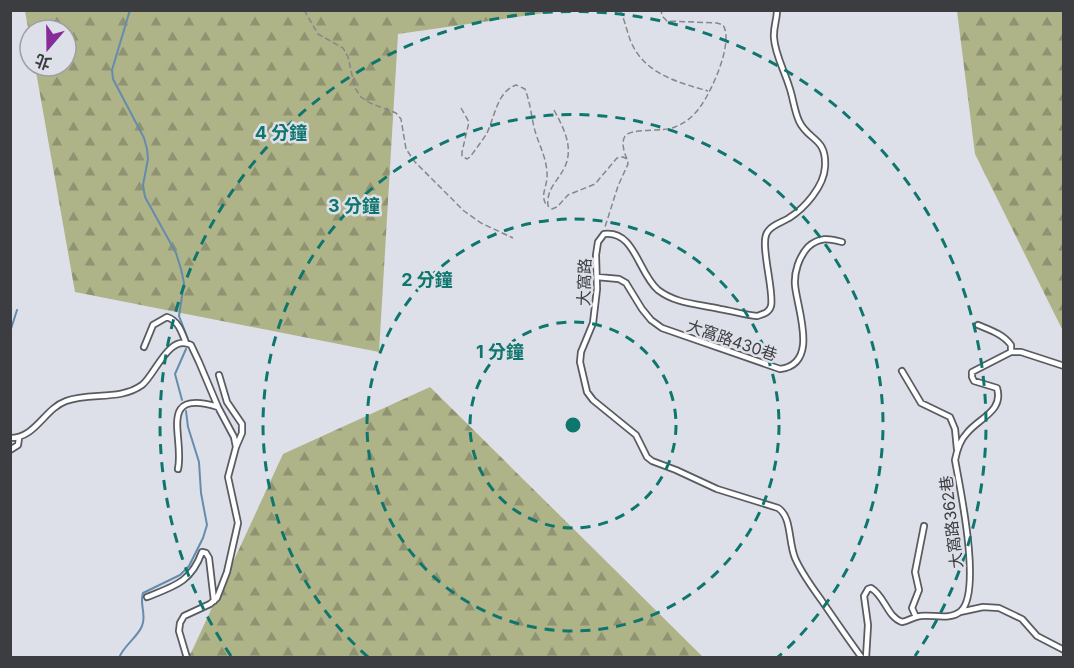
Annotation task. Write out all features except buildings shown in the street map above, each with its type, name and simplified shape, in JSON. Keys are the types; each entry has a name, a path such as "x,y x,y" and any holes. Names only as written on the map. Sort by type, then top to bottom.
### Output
{"lane":[{"path":"604,234 614,232 622,236 649,279 658,290 670,297 694,305 719,308 745,315 757,316 766,313 771,306 765,253 766,234 771,228 791,217 807,201 822,179 825,167 821,145 801,125 779,60 774,41 777,11"},
{"name":"大窩路","path":"604,234 598,242 596,255 597,277 593,322 581,352 580,362 587,392 593,400 636,435 647,457 652,461 717,489 783,511 788,521 789,539 802,572 837,625 864,657"},
{"name":"大窩路430巷","path":"597,277 619,279 626,283 642,309 662,328 714,344 743,357 780,369 792,366 801,351 804,326 795,285 796,269 803,253 819,240 830,239 842,242"},
{"path":"144,347 153,325 167,317 179,325 184,343 195,351 218,407 232,432 236,447"},
{"path":"978,325 1008,340 1011,352"},
{"path":"10,438 19,438 28,434 63,401 91,395 113,395 141,385 173,346 184,343"},
{"path":"957,449 966,433 998,404 997,388 974,381 972,372 1011,352 1021,351 1064,366"},
{"name":"大窩路362巷","path":"902,371 921,403 950,417 955,429 957,449 955,459 970,558 968,597 960,612"},
{"path":"187,657 179,631 180,623 184,616 214,601 222,588 238,522 228,477 242,433 242,424 227,402 219,375"},
{"path":"178,469 181,453 176,423 177,414 181,408 196,402 218,407"},
{"path":"10,450 18,446 19,438"},
{"path":"916,617 912,608 919,590 915,572 924,526"},
{"path":"147,597 180,582 194,571 202,552 207,553 209,558 214,601"},
{"path":"864,657 868,625 864,596 868,589 872,588 897,621 902,622 916,617 942,616 983,607 999,608 1022,619 1037,636 1064,650"}],"path":[{"path":"304,10 324,40 343,48 348,57 355,88 362,97 370,103 396,113 401,119 406,149 415,162 464,211 481,223 513,238"},
{"path":"620,10 631,42 640,59 649,68 674,80 709,91"},
{"path":"604,234 618,186 628,164 623,142 626,136 631,132 667,130 688,120 700,107 720,66 727,31 723,25 667,21 662,16 661,10"},
{"path":"461,108 469,122 462,152 462,156 467,159 471,157 486,134 501,97 510,87 516,85 525,89 536,132 544,152 547,178 543,196 552,209 568,195 595,184 617,158 627,159"},
{"path":"548,206 549,192 566,164 568,155 565,131 554,111"}],"green space":[{"path":"25,10 558,11 398,34 379,352 75,292 37,78 78,78 78,18 26,18"},
{"path":"957,11 1063,11 1063,331 975,154"},
{"path":"430,387 703,657 174,658 191,653 283,454"}],"waterway":[{"path":"130,10 112,70 113,79 144,138 148,159 143,185 145,197 176,253 181,269 184,283 179,316 188,339"},
{"path":"10,332 17,310"},
{"path":"182,400 175,374 186,349"},
{"path":"119,658 142,626 143,593 180,575 189,566 207,525 201,493 199,462 188,427 186,411"}]}
